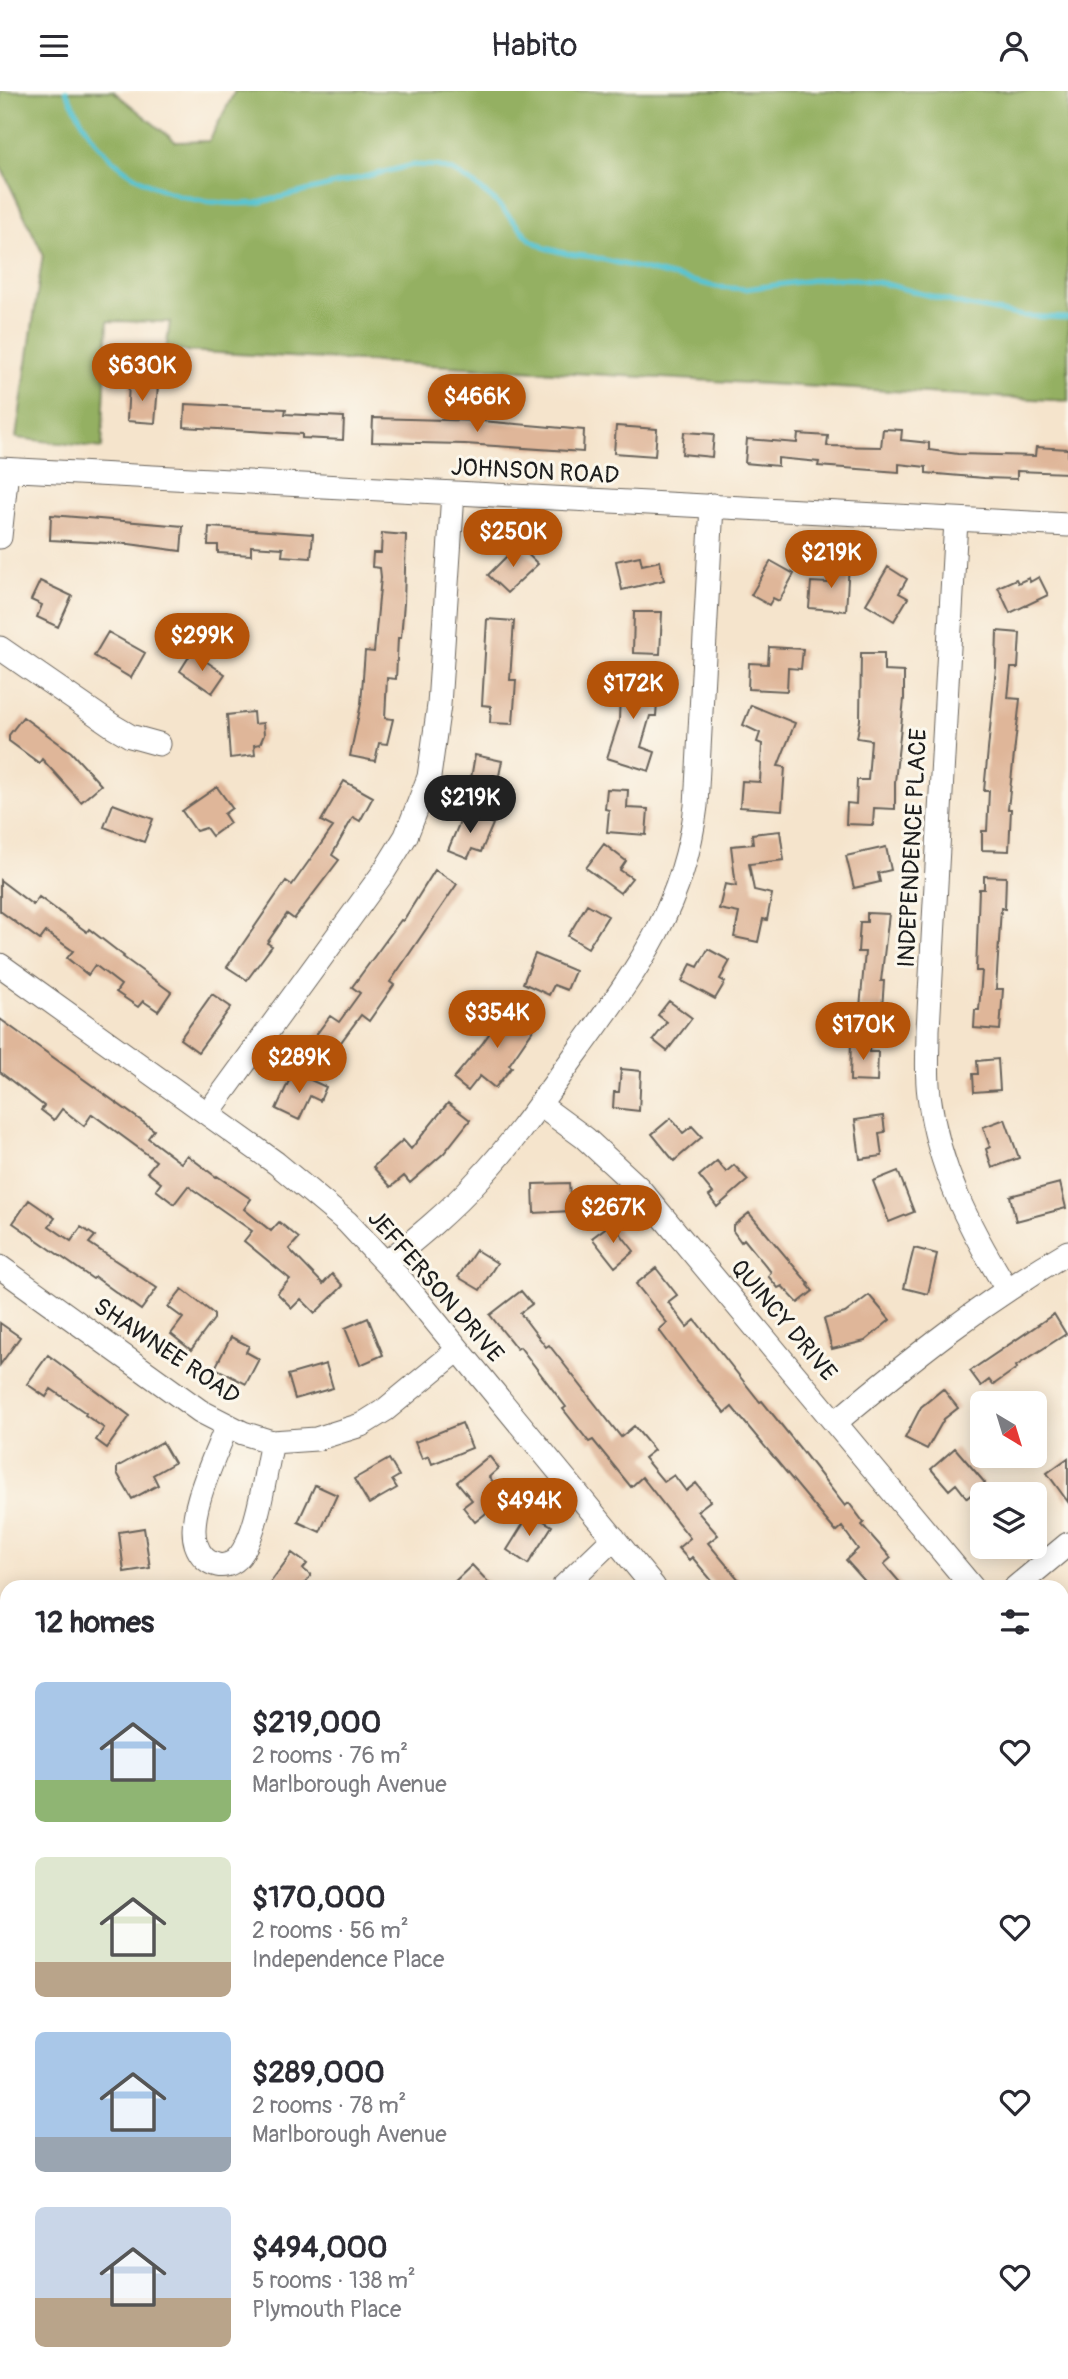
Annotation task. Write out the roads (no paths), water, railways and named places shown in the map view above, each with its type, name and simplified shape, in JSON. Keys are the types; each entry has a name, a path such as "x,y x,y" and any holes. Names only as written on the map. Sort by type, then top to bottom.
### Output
{"street":[{"name":"JOHNSON ROAD","path":"4,470 712,505 1068,526"},
{"path":"0,537 4,470"},
{"path":"208,1113 383,873 406,836 422,799 437,732 453,493"},
{"path":"386,1263 477,1181 540,1105 641,962 670,907 690,850 696,806 712,505"},
{"name":"INDEPENDENCE PLACE","path":"956,520 927,1078 934,1123 954,1190 974,1235 1007,1289"},
{"path":"0,648 113,726 130,736 159,744"},
{"name":"JEFFERSON DRIVE","path":"0,965 208,1113 312,1191 347,1222 386,1263 648,1580"},
{"name":"QUINCY DRIVE","path":"540,1105 597,1149 639,1188 966,1580"},
{"path":"836,1422 914,1356 1007,1289 1068,1252"},
{"name":"SHAWNEE ROAD","path":"0,1267 200,1411 251,1436 272,1442 316,1439 361,1425 394,1403 458,1350"},
{"path":"227,1425 199,1502 194,1531 201,1555 208,1563 224,1566 234,1562 247,1543 272,1442"},
{"path":"570,1580 614,1538"},
{"path":"1024,1580 1068,1544"}],"waterway":[{"path":"66,91 91,135 111,158 143,181 199,200 257,203 413,165 437,166 453,171 474,184 496,202 531,240 545,248 568,254 593,257 717,287 745,289 829,278 854,279 1023,316 1068,318"}]}
